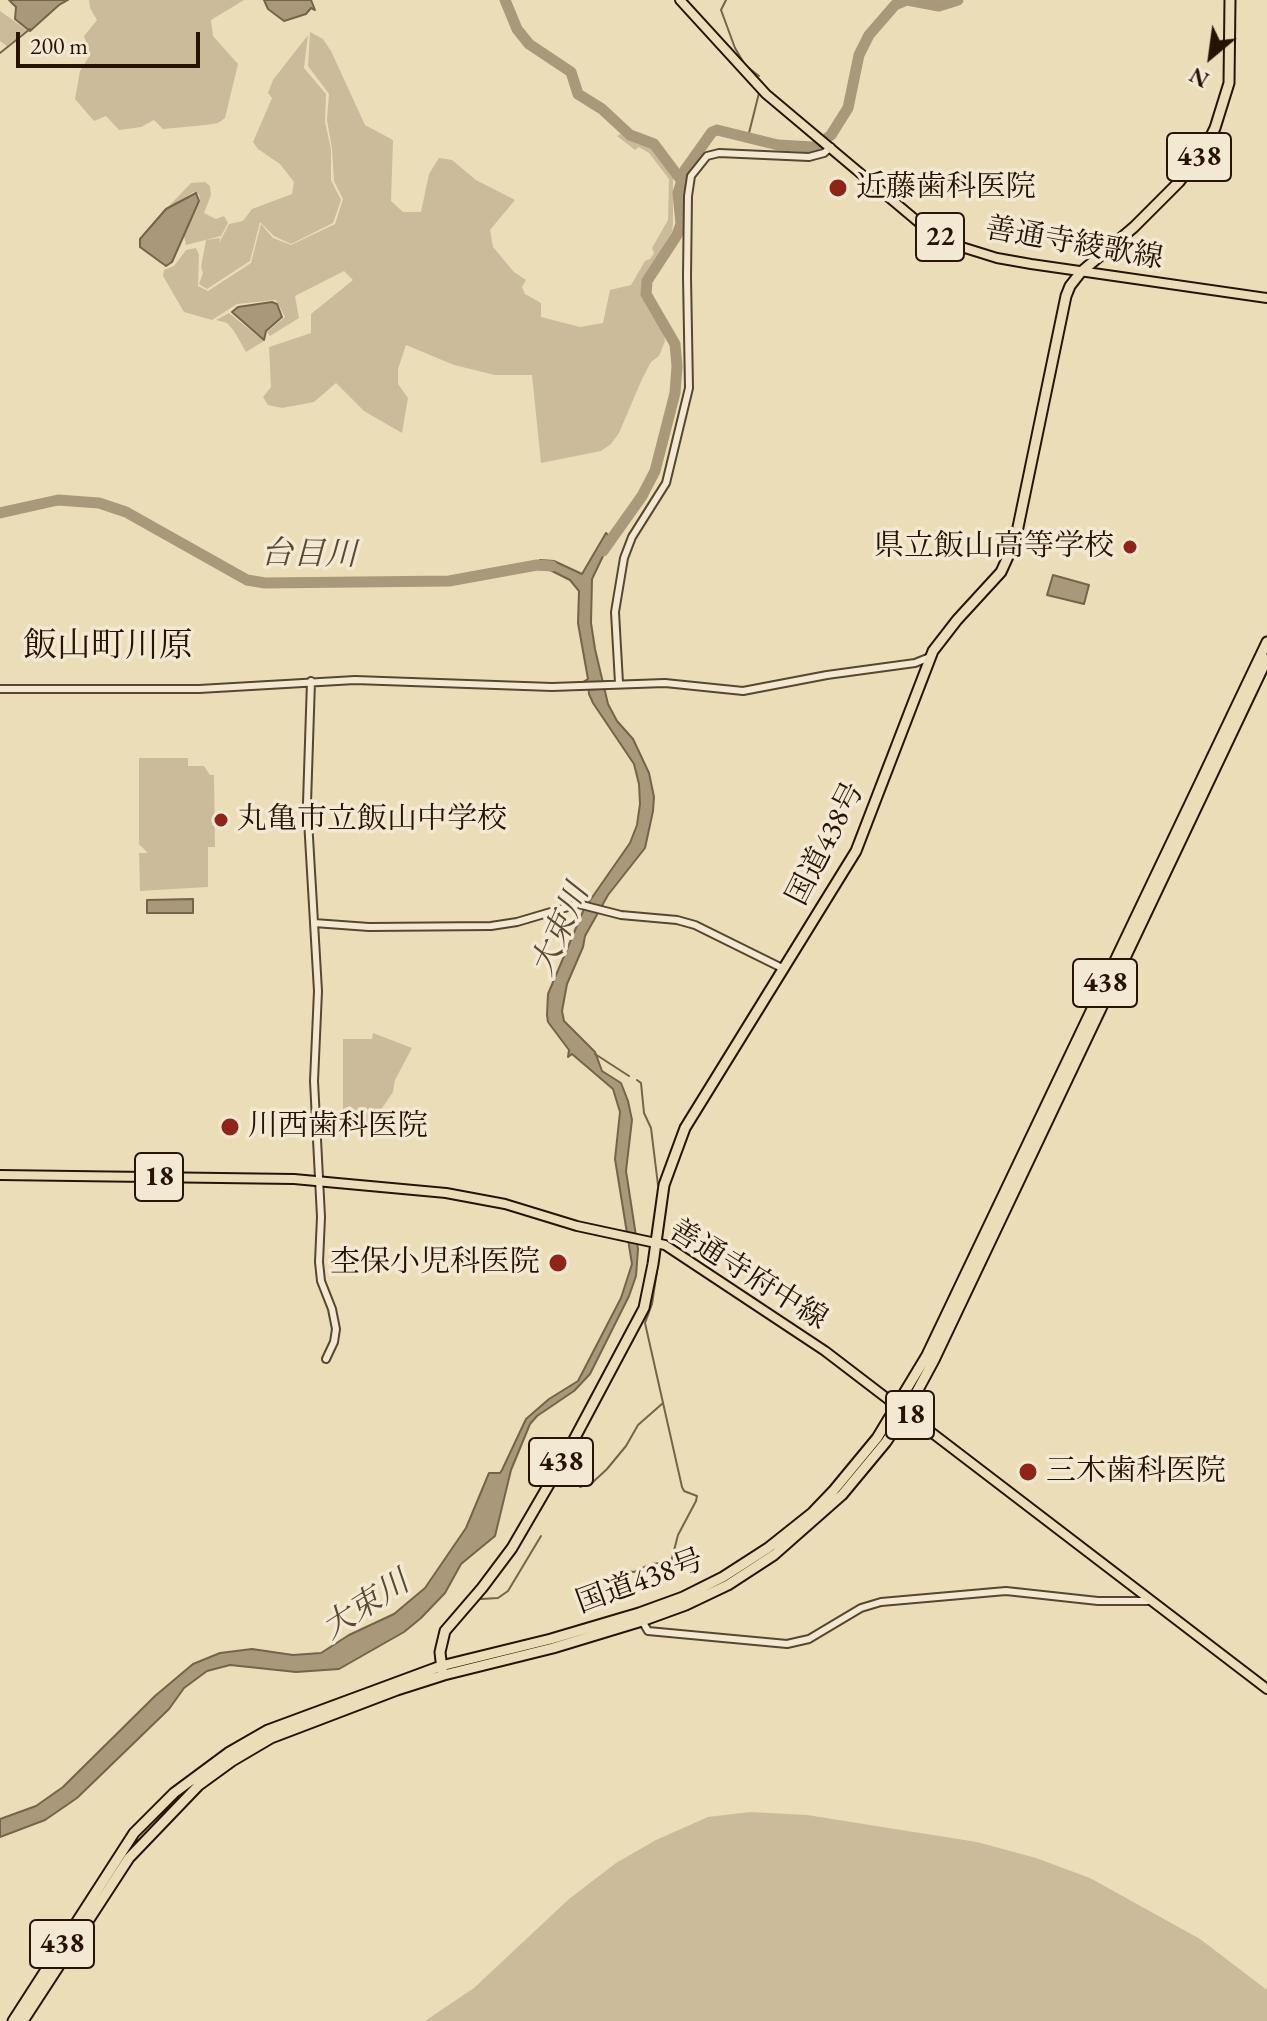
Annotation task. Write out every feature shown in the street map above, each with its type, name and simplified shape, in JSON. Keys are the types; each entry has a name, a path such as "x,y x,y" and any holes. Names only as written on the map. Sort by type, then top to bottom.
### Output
{"highway":[{"name":"国道438号","path":"442,1670 440,1652 445,1631 512,1548 637,1324 648,1295 664,1185 685,1128 862,840 930,657 945,634 1001,572 1017,532 1066,296 1073,282 1179,182 1205,148 1223,108 1229,83 1230,0"},
{"name":"国道438号","path":"13,2021 134,1833 174,1793 228,1753 268,1730 442,1670 686,1605 728,1585 774,1555 844,1492 878,1452 902,1409 1267,642"},
{"name":"国道438号","path":"902,1409 934,1360 1267,659"},
{"name":"国道438号","path":"23,2021 126,1861 199,1785 271,1738 442,1670"}],"main road":[{"name":"善通寺綾歌線","path":"680,0 766,94 923,226 952,244 997,258 1267,298"},
{"name":"善通寺府中線","path":"0,1175 318,1181 446,1193 487,1200 568,1224 672,1249 825,1351 1267,1689"}],"street":[{"path":"619,683 615,612 624,558 632,537 666,483 689,388 687,277 691,176 707,156 719,153 809,157 817,156 830,146"},
{"path":"0,689 187,689 311,681 409,681 529,687 665,683 750,691 827,675 915,663 930,657"},
{"path":"311,681 307,803 318,991 314,1081 320,1273 336,1329 326,1359"},
{"path":"314,923 369,927 491,926 517,922 568,906 587,906 695,925 784,969"},
{"path":"641,1617 648,1631 787,1644 809,1639 861,1608 881,1602 1006,1591 1098,1601 1154,1601"}],"shaded area":[{"path":"9,0 68,0 30,31 15,19 16,7"},
{"path":"89,0 244,0 211,20 213,36 238,64 225,118 218,123 163,129 154,120 141,127 119,130 106,116 94,121 75,99 80,71 90,55 84,36 97,20"},
{"path":"264,0 311,0 315,10 311,8 306,14 284,21 268,9"},
{"path":"0,11 27,30 7,46 0,41"},
{"path":"310,32 323,39 331,51 365,125 393,140 391,201 403,212 421,212 429,174 439,158 452,160 476,180 515,200 490,230 493,247 514,272 526,280 522,287 525,294 541,303 541,317 580,327 603,323 610,290 631,285 645,261 650,259 654,253 652,248 668,220 669,179 649,153 639,147 635,150 617,136 620,134 642,142 655,150 673,176 673,224 672,232 644,278 643,293 663,325 665,341 659,356 651,362 642,379 619,433 611,444 601,451 541,463 532,375 495,375 454,365 406,345 398,369 398,384 408,398 402,433 364,411 336,383 314,402 282,408 268,405 263,397 271,387 269,347 311,333 311,314 353,280 344,271 295,296 299,318 270,336 267,332 285,317 276,300 237,304 212,320 184,312 163,276 164,270 174,266 186,250 196,248 199,255 198,286 208,291 251,263 261,224 273,238 291,245 335,224 343,199 334,181 327,120 329,94 308,66"},
{"path":"308,35 304,68 326,94 325,122 331,149 331,180 341,200 333,223 291,244 274,236 260,222 250,261 207,289 199,284 206,240 220,238 219,243 229,224 243,221 252,209 292,194 294,182 280,164 253,142 272,98 268,93 273,80"},
{"path":"205,182 210,186 211,195 204,213 216,219 224,216 228,223 221,236 186,245 184,236 200,202 199,194 193,192 168,207 191,183"},
{"path":"196,193 199,201 172,262 166,266 140,247 140,239 166,209"},
{"path":"277,304 282,317 266,331 264,340 232,312 238,307"},
{"path":"229,313 264,341 246,352 227,323 216,320"},
{"path":"606,533 614,541 592,579 591,623 595,649 608,704 617,721 633,739 649,773 654,797 653,811 645,848 608,895 585,936 567,984 562,1011 564,1021 595,1052 602,1071 621,1083 628,1101 632,1120 626,1171 638,1249 636,1276 629,1296 590,1374 574,1391 530,1424 511,1470 495,1536 461,1564 445,1593 421,1618 404,1632 339,1669 296,1672 230,1665 207,1671 184,1688 169,1709 77,1798 45,1820 0,1837 0,1819 36,1806 63,1787 155,1696 193,1664 220,1653 252,1649 293,1655 321,1653 349,1635 394,1614 425,1588 466,1528 489,1473 500,1473 526,1419 549,1399 578,1381 621,1298 632,1264 615,1159 620,1112 613,1089 572,1054 568,1057 569,1050 548,1022 547,1015 548,994 584,909 630,843 640,804 634,764 593,703 588,682 583,682 588,679 578,623 579,591 570,580 550,570 539,569 540,560 554,561 582,574"},
{"path":"1053,575 1089,585 1084,604 1047,595"},
{"path":"139,758 188,758 188,766 204,766 210,775 214,775 215,847 208,847 208,887 140,891 139,853 148,853 139,844"},
{"path":"193,899 193,913 147,913 147,900"},
{"path":"373,1033 412,1048 395,1080 393,1092 380,1111 378,1129 343,1128 343,1039 372,1039"},
{"path":"750,1812 807,1815 977,1842 1036,1858 1090,1878 1200,1939 1267,1990 1267,2021 425,2021 474,1988 569,1899 616,1863 656,1840 708,1817"}],"waterway":[{"path":"505,0 517,29 529,44 571,72 578,94 602,109 630,135 654,144 681,180"},
{"path":"726,0 721,10 735,48 745,65 759,76"},
{"name":"大束川","path":"907,0 939,6 958,0"},
{"name":"大束川","path":"603,551 642,496 655,471 675,393 675,344 646,294 647,281 681,224 678,193 685,170 712,132 717,130 778,145 818,145 831,135 848,108 859,55 869,35 895,5 907,0"},
{"path":"0,53 30,29"},
{"path":"748,137 759,93"},
{"name":"台目川","path":"0,513 58,500 99,503 126,512 247,580 265,583 449,581 537,565 552,566"},
{"path":"595,1054 629,1076"},
{"path":"637,1080 641,1083 644,1113 651,1128 658,1185"},
{"path":"619,1570 634,1572 651,1564 671,1562 678,1535 697,1496 684,1491 682,1487 645,1323 652,1304 658,1264"},
{"path":"580,1487 592,1483 607,1469 638,1425 663,1403"},
{"path":"481,1599 498,1598 508,1591 541,1536"}],"place":[{"name":"近藤歯科医院","path":"838,188"},
{"name":"県立飯山高等学校","path":"1130,547"},
{"name":"丸亀市立飯山中学校","path":"221,820"},
{"name":"川西歯科医院","path":"230,1127"},
{"name":"杢保小児科医院","path":"558,1263"},
{"name":"三木歯科医院","path":"1028,1472"}],"district":[{"name":"飯山町川原","path":"108,647"}]}
